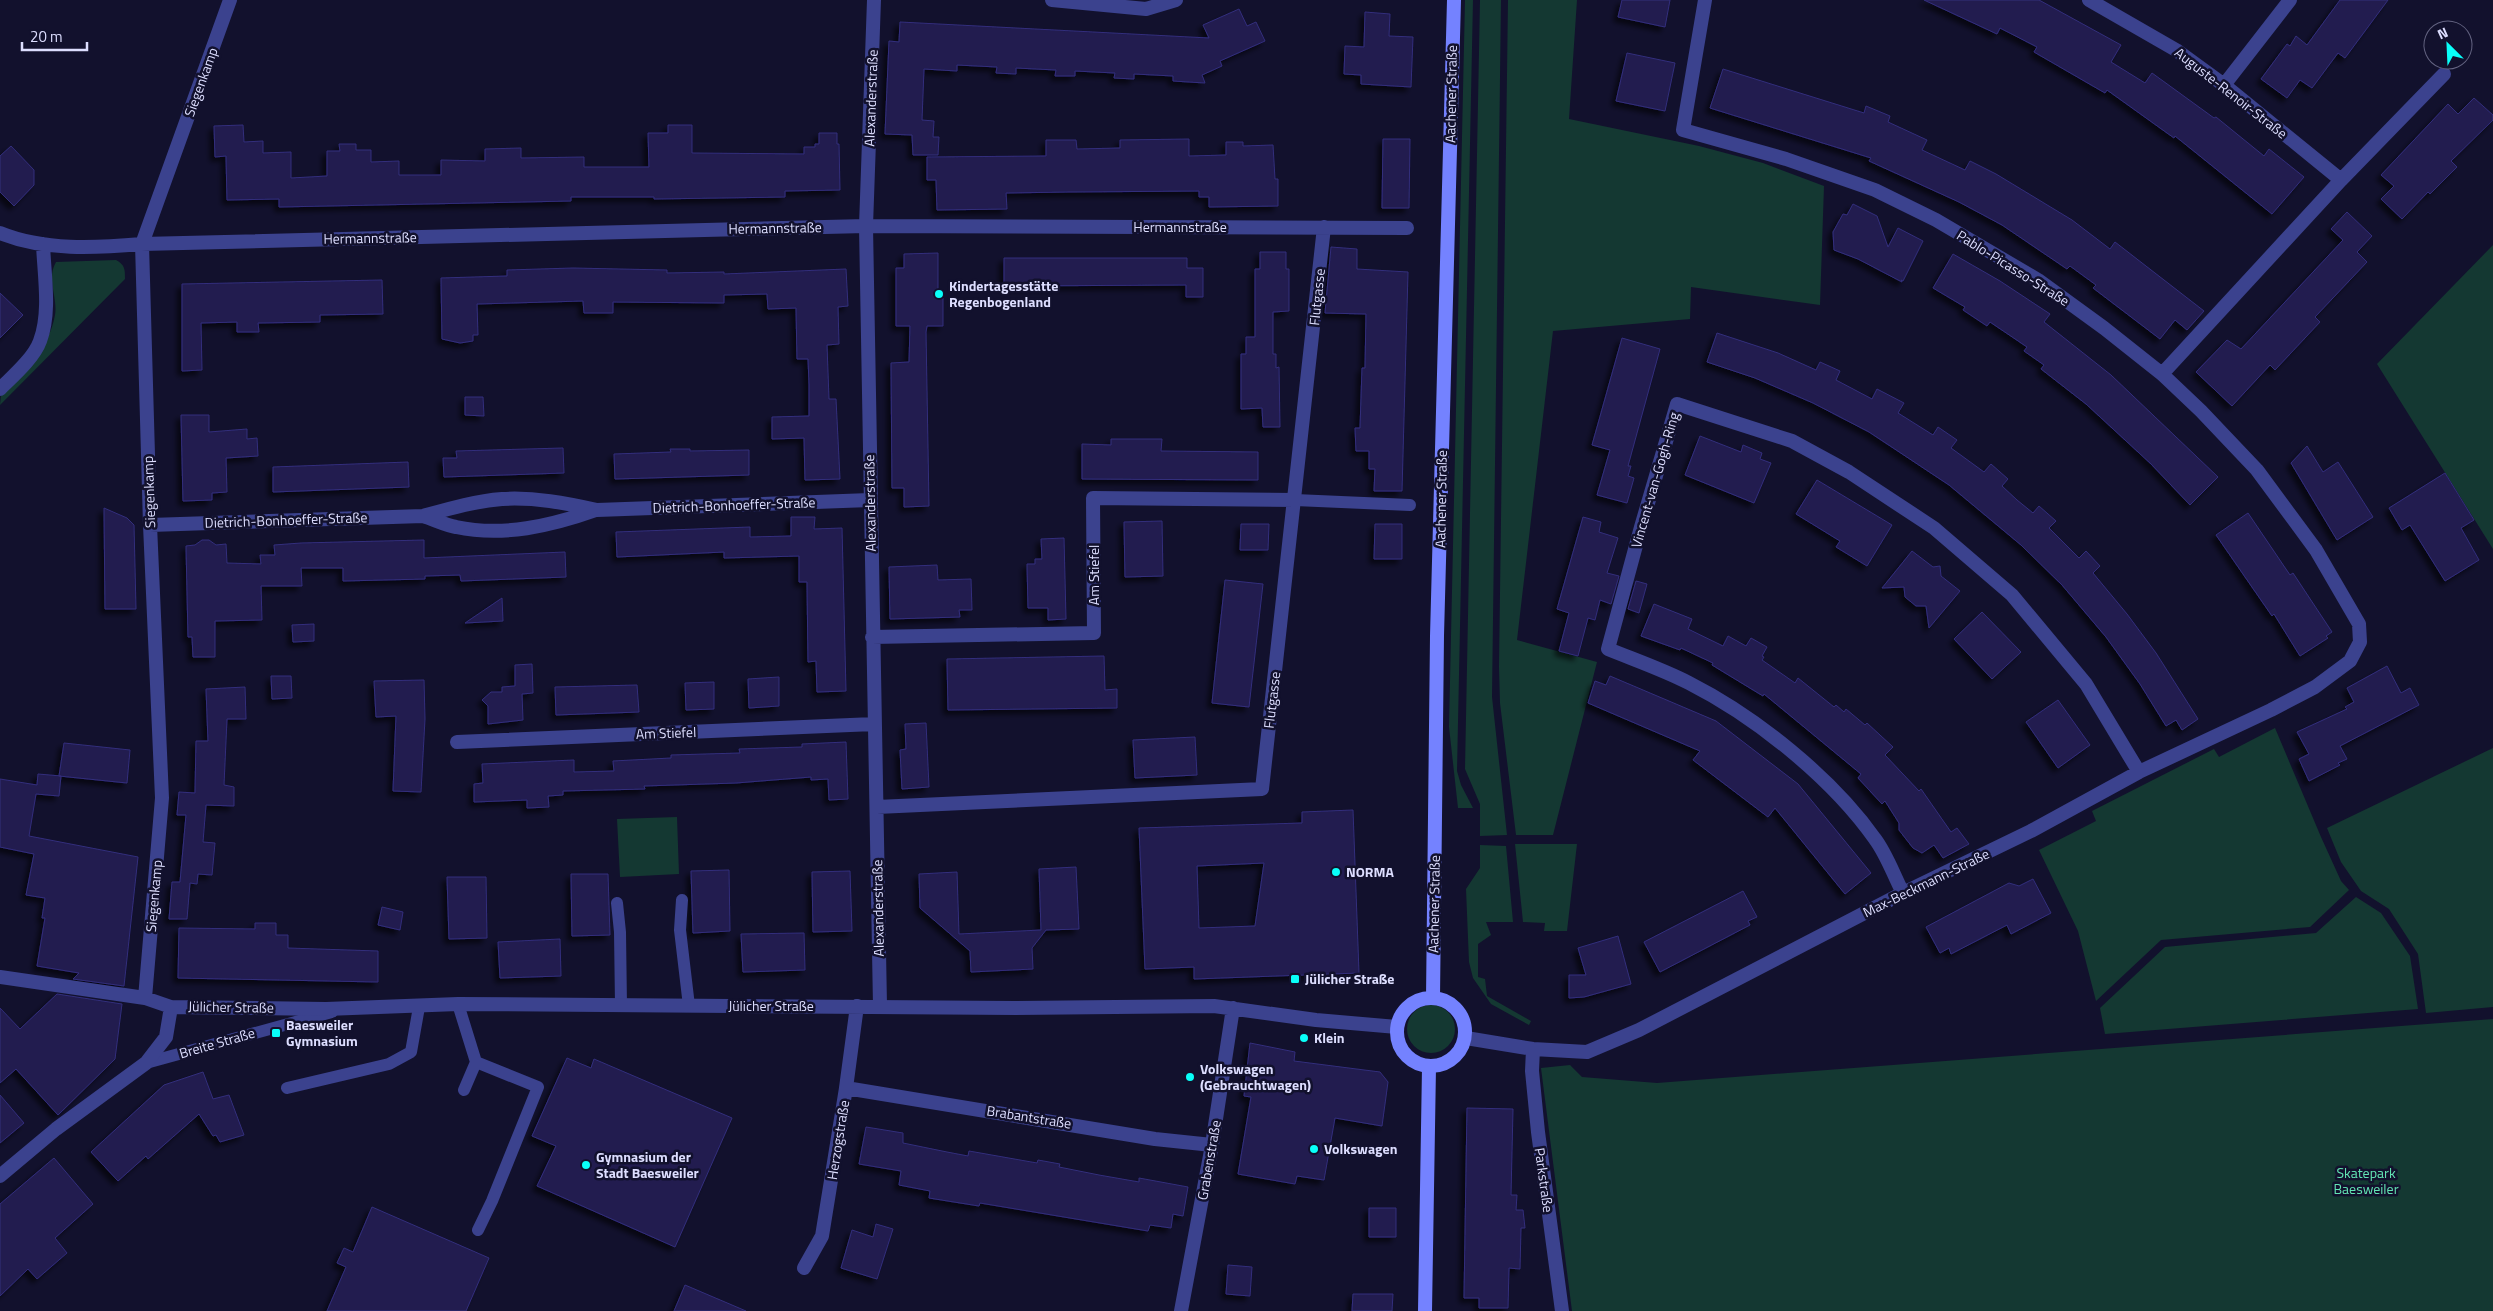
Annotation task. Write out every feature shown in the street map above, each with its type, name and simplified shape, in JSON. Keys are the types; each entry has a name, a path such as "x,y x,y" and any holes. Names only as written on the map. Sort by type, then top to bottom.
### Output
{"main road":[{"name":"Aachener Straße","path":"1434,998 1437,636 1454,0"},
{"path":"1423,998 1434,998 1450,1003 1462,1016 1466,1026 1466,1038 1461,1050 1453,1060 1442,1065 1429,1067 1413,1061 1401,1049 1397,1038 1397,1027 1406,1009 1423,998"},
{"path":"1425,1311 1429,1067"}],"street":[{"name":"Siegenkamp","path":"145,998 162,798 150,525 142,244 230,0"},
{"name":"Alexanderstraße","path":"874,0 866,226 880,1006"},
{"path":"1052,0 1079,1 1146,9 1176,0"},
{"name":"Pablo-Picasso-Straße","path":"1704,0 1683,130 1786,159 1875,190 1919,212 2038,280 2104,328 2162,374 2202,411 2257,470 2316,550 2359,624 2360,642"},
{"name":"Auguste-Renoir-Straße","path":"2089,0 2176,50 2224,85 2341,180"},
{"path":"2224,85 2290,0"},
{"path":"2162,374 2341,180 2444,74"},
{"name":"Hermannstraße","path":"0,233 43,244 103,247 142,244 866,226 1408,228"},
{"name":"Flutgasse","path":"877,806 1262,789 1324,227"},
{"path":"0,389 23,366 40,342 45,307 43,244"},
{"name":"Vincent-van-Gogh-Ring","path":"1903,893 1876,840 1849,805 1800,758 1749,720 1689,683 1608,649 1640,526 1677,404 1792,441 1849,472 1934,528 2012,595 2086,684 2139,772"},
{"name":"Am Stiefel","path":"872,637 1094,633 1093,498 1295,500"},
{"name":"Dietrich-Bonhoeffer-Straße","path":"150,525 423,516 458,506 502,499 560,501 597,510 870,500"},
{"name":"Dietrich-Bonhoeffer-Straße","path":"423,516 455,527 506,531 560,523 597,510"},
{"name":"Max-Beckmann-Straße","path":"1466,1038 1533,1049 1587,1052 1639,1030 1903,893 2031,831 2139,772 2271,710 2315,687 2350,661 2360,642"},
{"name":"Am Stiefel","path":"457,742 874,724"},
{"name":"Jülicher Straße","path":"0,977 145,998 171,1007 347,1008 419,1007 458,1004 621,1006 1214,1006 1316,1020 1397,1027"},
{"name":"Herzogstraße","path":"804,1268 822,1236 857,1006"},
{"name":"Breite Straße","path":"0,1176 56,1129 146,1063 166,1037 171,1007"},
{"name":"Grabenstraße","path":"1181,1311 1212,1145 1233,1008"},
{"name":"Parkstraße","path":"1533,1049 1532,1071 1538,1132 1562,1311"},
{"name":"Brabantstraße","path":"846,1088 1155,1139 1212,1145"}],"lane":[{"path":"1295,500 1410,505"},
{"path":"682,900 680,930 689,1006"},
{"path":"617,903 620,932 621,1006"},
{"path":"458,1004 476,1062 464,1090"},
{"path":"287,1088 389,1064 411,1052 419,1007"},
{"name":"Breite Straße","path":"146,1063 347,1008"},
{"path":"476,1062 538,1087 492,1201 478,1230"}],"green space":[{"path":"1465,0 1473,0 1457,771 1461,785 1473,808 1458,808 1449,727"},
{"path":"1480,0 1501,0 1492,697 1507,835 1480,836 1480,804 1465,769"},
{"path":"1508,0 1577,0 1569,119 1699,146 1763,163 1824,186 1820,305 1691,287 1690,319 1553,331 1517,640 1597,662 1553,835 1516,835 1500,703"},
{"path":"2493,245 2493,549 2377,364"},
{"path":"116,260 124,268 125,279 0,405 1,395 34,359 52,327 55,315 55,302 52,275 56,262"},
{"path":"2275,728 2341,881 2349,890 2310,927 2161,940 2096,1001 2078,931 2039,850 2096,821 2092,811 2214,749 2219,757"},
{"path":"2493,748 2493,1007 2426,1013 2418,954 2389,909 2361,891 2341,862 2327,828"},
{"path":"677,817 679,874 620,877 617,819"},
{"path":"1515,844 1577,844 1567,931 1544,931 1545,923 1523,922"},
{"path":"1480,845 1506,846 1513,922 1486,922 1491,935 1478,944 1478,977 1485,979 1487,996 1531,1021 1529,1025 1491,1004 1473,978 1469,962 1466,889 1480,868"},
{"path":"2356,897 2381,913 2410,956 2418,1009 2105,1034 2100,1008 2165,947 2316,933"},
{"path":"1431,1005 1440,1007 1448,1012 1453,1020 1455,1029 1453,1038 1448,1046 1440,1051 1431,1053 1422,1051 1414,1046 1409,1038 1407,1029 1409,1020 1414,1012 1422,1007"},
{"name":"Skatepark Baesweiler","path":"2493,1019 2493,1311 1572,1311 1541,1068 1570,1065 1582,1077 1657,1083"}],"building":[{"path":"1622,0 1670,0 1665,27 1618,17"},
{"path":"1924,0 2039,0 2121,45 2111,62 2145,83 2152,73 2214,118 2216,117 2264,156 2269,149 2304,177 2272,214 2175,136 2174,138 2107,90 2105,93 2034,52 2037,47 2000,28 1997,34"},
{"path":"2340,0 2388,0 2345,58 2338,53 2312,88 2300,80 2287,98 2261,79 2287,44 2290,46 2296,36 2307,45"},
{"path":"1239,9 1247,26 1256,22 1265,41 1220,61 1222,66 1202,75 1205,83 1173,81 1173,76 1134,74 1134,79 1114,78 1115,73 1075,71 1075,76 1055,76 1056,70 1016,68 1016,74 996,73 997,67 957,65 957,71 924,69 922,120 934,121 933,137 939,137 938,155 913,155 912,135 885,134 889,41 899,42 900,22 1209,38 1203,25"},
{"path":"1365,12 1390,14 1389,36 1413,37 1411,87 1361,84 1361,75 1344,74 1345,46 1364,47"},
{"path":"1627,53 1675,63 1665,111 1616,101"},
{"path":"1723,69 1864,113 1866,106 1890,116 1888,122 1927,140 1922,150 1965,170 1970,161 1996,174 2072,220 2110,249 2115,242 2204,311 2187,330 2175,320 2160,339 2093,288 2096,285 2070,266 2067,269 2002,225 1959,202 1869,161 1871,158 1710,108"},
{"path":"2474,98 2493,115 2493,120 2451,161 2457,167 2430,194 2428,192 2402,219 2381,199 2394,186 2381,175 2448,104 2458,114"},
{"path":"243,125 244,142 263,141 263,153 291,152 291,178 327,176 327,151 340,151 339,144 356,144 356,150 371,150 371,162 399,161 399,175 441,175 441,160 485,161 485,149 521,148 521,158 584,157 584,167 649,167 648,133 668,133 668,125 692,125 692,153 804,154 804,147 815,147 815,144 819,144 819,133 837,133 840,190 785,191 785,197 654,199 654,197 571,197 571,201 279,207 279,199 227,200 226,156 215,157 214,126"},
{"path":"1189,139 1189,156 1226,155 1226,142 1243,142 1243,146 1273,145 1275,179 1278,179 1278,206 1209,207 1209,197 1199,197 1199,191 1068,192 1006,193 1007,209 937,210 936,180 927,180 927,157 1046,156 1046,140 1076,140 1077,149 1120,148 1120,140"},
{"path":"1383,139 1410,139 1409,208 1382,208"},
{"path":"11,146 34,170 34,185 14,206 0,192 0,156"},
{"path":"1853,204 1877,216 1888,247 1898,228 1923,241 1903,281 1901,280 1902,282 1858,259 1834,250 1833,232 1843,214 1847,215"},
{"path":"2347,212 2372,236 2357,252 2367,262 2315,317 2320,322 2275,370 2270,365 2232,406 2196,372 2227,340 2241,349 2343,240 2331,229"},
{"path":"1331,247 1357,249 1357,269 1408,272 1402,491 1374,491 1375,469 1369,469 1369,451 1356,451 1355,428 1360,428 1362,368 1365,368 1366,314 1325,313"},
{"path":"1260,252 1286,252 1286,269 1289,269 1289,311 1273,312 1273,354 1276,354 1276,368 1279,367 1280,427 1263,427 1262,408 1241,409 1241,354 1246,354 1246,337 1255,337 1255,269 1260,269"},
{"path":"938,253 938,298 943,298 943,326 927,326 926,332 929,506 904,507 904,488 892,488 891,363 909,362 910,326 896,326 896,268 904,268 904,254"},
{"path":"1953,254 2000,281 2050,314 2044,322 2111,375 2218,477 2190,505 2151,464 2086,404 2041,369 2044,365 2024,351 2027,347 1990,322 1987,326 1963,310 1965,307 1933,288"},
{"path":"1004,258 1187,258 1187,268 1203,268 1203,297 1186,297 1186,285 1004,286"},
{"path":"573,268 667,270 667,273 724,272 724,274 846,269 848,306 838,307 839,344 827,345 829,399 836,399 840,479 805,480 804,438 772,439 772,417 809,416 809,384 808,359 797,359 796,308 768,309 767,294 724,295 724,303 613,302 613,313 584,313 583,301 477,304 478,335 473,335 473,341 460,343 442,339 441,278 507,276 507,270"},
{"path":"382,280 383,314 320,315 320,322 258,323 259,332 237,332 237,322 201,323 202,370 182,371 182,284"},
{"path":"0,293 23,315 0,338"},
{"path":"1717,333 1778,353 1816,370 1820,362 1840,371 1836,380 1872,399 1877,389 1904,403 1898,413 1933,435 1938,427 1957,440 1951,448 1984,472 1991,464 2008,479 2002,486 2033,513 2039,506 2056,521 2049,528 2079,558 2086,551 2100,566 2093,573 2156,653 2198,719 2182,730 2176,720 2166,726 2140,684 2106,637 2062,585 2021,545 1949,485 1869,432 1813,403 1755,378 1707,362"},
{"path":"1622,338 1660,349 1628,466 1631,466 1628,476 1634,478 1627,503 1597,495 1610,450 1592,445"},
{"path":"465,397 483,397 484,416 465,415"},
{"path":"181,415 209,415 209,432 247,429 247,439 257,438 258,456 226,458 227,492 212,493 212,500 183,501"},
{"path":"1700,436 1741,452 1743,445 1762,453 1760,459 1771,463 1754,503 1685,475"},
{"path":"1111,439 1162,439 1161,451 1258,452 1258,480 1082,479 1082,444 1111,445"},
{"path":"2307,446 2323,472 2338,462 2373,517 2337,540 2291,463"},
{"path":"563,448 564,473 444,477 443,458 457,458 456,451"},
{"path":"670,449 690,449 690,451 749,450 749,475 615,479 614,454 671,452"},
{"path":"408,462 409,487 273,492 273,467"},
{"path":"2445,473 2474,520 2461,528 2479,560 2445,581 2410,525 2402,530 2389,508"},
{"path":"1817,480 1892,525 1867,566 1836,547 1840,541 1796,514"},
{"path":"104,508 127,518 134,525 136,609 105,609"},
{"path":"2248,513 2290,575 2293,573 2332,632 2326,636 2328,638 2300,656 2274,614 2272,616 2216,535"},
{"path":"791,517 815,517 814,529 842,528 846,691 817,692 816,661 808,662 807,582 799,582 799,556 724,558 724,552 617,557 616,532 750,527 750,537 791,536"},
{"path":"1583,517 1601,522 1599,532 1618,538 1607,573 1619,576 1611,604 1600,600 1595,620 1588,618 1578,656 1559,651 1569,613 1557,609"},
{"path":"1162,521 1163,576 1125,577 1124,522"},
{"path":"1241,524 1269,524 1268,550 1240,550"},
{"path":"1375,524 1402,524 1402,559 1374,559"},
{"path":"1064,538 1066,619 1048,620 1048,608 1028,608 1027,564 1035,564 1035,559 1042,559 1041,539"},
{"path":"202,540 209,540 216,545 226,544 227,563 261,564 260,555 275,555 274,545 301,543 424,540 424,558 565,552 566,577 461,581 460,575 425,576 425,579 343,581 343,568 301,568 302,586 261,586 262,620 215,621 215,657 193,657 192,637 188,637 186,546 195,545"},
{"path":"1912,551 1933,567 1940,566 1941,576 1960,591 1929,628 1926,606 1916,606 1905,597 1904,587 1882,588"},
{"path":"937,565 938,580 971,579 972,610 959,610 960,617 890,619 889,567"},
{"path":"1225,580 1263,584 1249,707 1212,703"},
{"path":"1636,581 1647,584 1639,613 1628,609"},
{"path":"502,598 503,621 465,623"},
{"path":"1654,604 1692,619 1688,629 1723,646 1728,636 1746,646 1751,638 1767,647 1762,660 1795,683 1798,678 1834,707 1836,705 1844,712 1846,709 1865,725 1867,723 1893,747 1885,755 1919,791 1921,789 1951,832 1957,828 1969,844 1943,858 1934,845 1922,853 1913,848 1899,830 1899,823 1885,801 1882,804 1858,778 1861,774 1764,694 1763,696 1712,665 1713,663 1681,648 1680,650 1641,636"},
{"path":"1982,612 2021,652 1992,679 1954,639"},
{"path":"314,624 314,641 293,642 292,625"},
{"path":"1104,656 1105,690 1117,689 1117,708 948,710 947,659"},
{"path":"532,664 533,693 522,694 523,720 488,724 488,706 482,700 491,692 502,692 502,687 515,686 515,665"},
{"path":"2387,666 2401,693 2410,688 2419,705 2340,746 2347,759 2338,763 2340,765 2309,781 2299,759 2309,754 2297,732 2347,709 2345,707 2354,702 2347,688"},
{"path":"271,676 291,676 292,698 272,699"},
{"path":"1610,676 1716,721 1798,784 1871,873 1845,894 1775,808 1768,817 1693,760 1700,751 1588,703 1595,681 1606,685"},
{"path":"779,677 779,706 749,708 748,679"},
{"path":"424,680 425,719 421,792 393,791 396,716 376,717 374,681"},
{"path":"714,682 714,709 686,710 685,683"},
{"path":"637,685 639,712 556,715 555,687"},
{"path":"245,687 246,719 227,719 224,785 234,787 234,806 206,805 203,842 215,843 212,875 198,874 197,884 190,883 187,919 169,919 172,882 180,882 186,815 177,815 179,792 195,793 196,741 208,741 206,689"},
{"path":"2058,700 2090,745 2058,768 2026,722"},
{"path":"926,723 929,787 902,789 900,750 906,749 905,724"},
{"path":"1195,737 1197,775 1135,778 1133,740"},
{"path":"846,742 848,799 829,800 828,779 811,780 811,777 736,783 644,786 645,789 563,791 563,795 548,796 549,807 527,808 527,800 474,802 474,784 483,783 482,764 574,760 574,772 614,771 613,761 671,758 671,755 740,753 739,749 802,747 802,744"},
{"path":"64,743 130,750 127,783 59,776"},
{"path":"38,774 61,776 59,796 36,794 29,836 138,857 124,986 73,979 79,973 37,966 45,918 42,918 45,898 26,895 34,854 0,847 0,779 37,785"},
{"path":"1353,810 1359,973 1194,979 1194,967 1145,969 1139,828 1302,823 1302,812","holes":["1264,863 1255,926 1199,928 1197,866"]},
{"path":"1076,867 1079,929 1046,930 1032,948 1033,969 971,972 970,951 920,908 919,874 957,872 959,934 1041,930 1039,869"},
{"path":"729,870 730,931 693,933 691,871"},
{"path":"850,871 852,931 813,932 812,872"},
{"path":"571,874 608,874 610,935 572,936"},
{"path":"447,877 486,877 487,938 449,939"},
{"path":"2033,879 2051,913 2011,934 2007,925 1951,954 1949,948 1940,953 1926,927 2009,883 2019,886"},
{"path":"1743,891 1757,917 1748,921 1750,925 1660,972 1644,942"},
{"path":"382,907 403,912 400,930 378,925"},
{"path":"255,923 276,923 276,935 288,935 288,948 378,951 378,982 178,978 179,928 255,929"},
{"path":"804,933 805,970 743,972 741,934"},
{"path":"1618,936 1631,984 1584,997 1569,998 1569,975 1586,975 1578,948"},
{"path":"560,939 561,976 500,978 498,942"},
{"path":"57,994 122,1004 115,1059 58,1115 16,1069 0,1083 0,1008 20,1029"},
{"path":"1250,1043 1295,1052 1294,1061 1380,1072 1388,1082 1382,1126 1335,1118 1324,1180 1297,1176 1295,1184 1238,1174 1251,1097 1244,1096"},
{"path":"567,1058 591,1068 594,1059 732,1118 675,1247 537,1186 556,1146 532,1136"},
{"path":"203,1072 213,1099 229,1095 244,1135 220,1142 216,1135 213,1136 199,1114 148,1159 146,1156 118,1181 91,1152 164,1085"},
{"path":"0,1095 24,1123 0,1143"},
{"path":"1467,1108 1513,1109 1511,1195 1517,1195 1516,1210 1523,1210 1525,1228 1521,1228 1520,1269 1509,1268 1508,1308 1479,1308 1479,1298 1464,1298"},
{"path":"866,1127 903,1133 903,1143 968,1156 969,1151 1037,1163 1038,1160 1060,1164 1059,1167 1099,1175 1139,1182 1139,1178 1188,1187 1183,1216 1173,1214 1171,1228 1150,1225 1148,1231 980,1203 979,1206 929,1198 930,1191 899,1185 901,1171 859,1164"},
{"path":"54,1158 93,1204 55,1238 67,1253 37,1279 28,1269 0,1296 0,1204"},
{"path":"372,1207 489,1258 466,1311 327,1311 346,1267 337,1263 344,1248 353,1252"},
{"path":"1369,1208 1396,1208 1396,1237 1369,1237"},
{"path":"876,1224 893,1229 877,1279 841,1268 852,1230 873,1237"},
{"path":"1228,1265 1252,1267 1250,1296 1226,1294"},
{"path":"685,1285 746,1311 674,1311"},
{"path":"1353,1294 1393,1294 1392,1311 1352,1311"}],"place":[{"name":"Kindertagesstätte Regenbogenland","path":"939,294"},
{"name":"NORMA","path":"1336,872"},
{"name":"Jülicher Straße","path":"1295,979"},
{"name":"Baesweiler Gymnasium","path":"276,1033"},
{"name":"Klein","path":"1304,1038"},
{"name":"Volkswagen (Gebrauchtwagen)","path":"1190,1077"},
{"name":"Volkswagen","path":"1314,1149"},
{"name":"Gymnasium der Stadt Baesweiler","path":"586,1165"}]}
